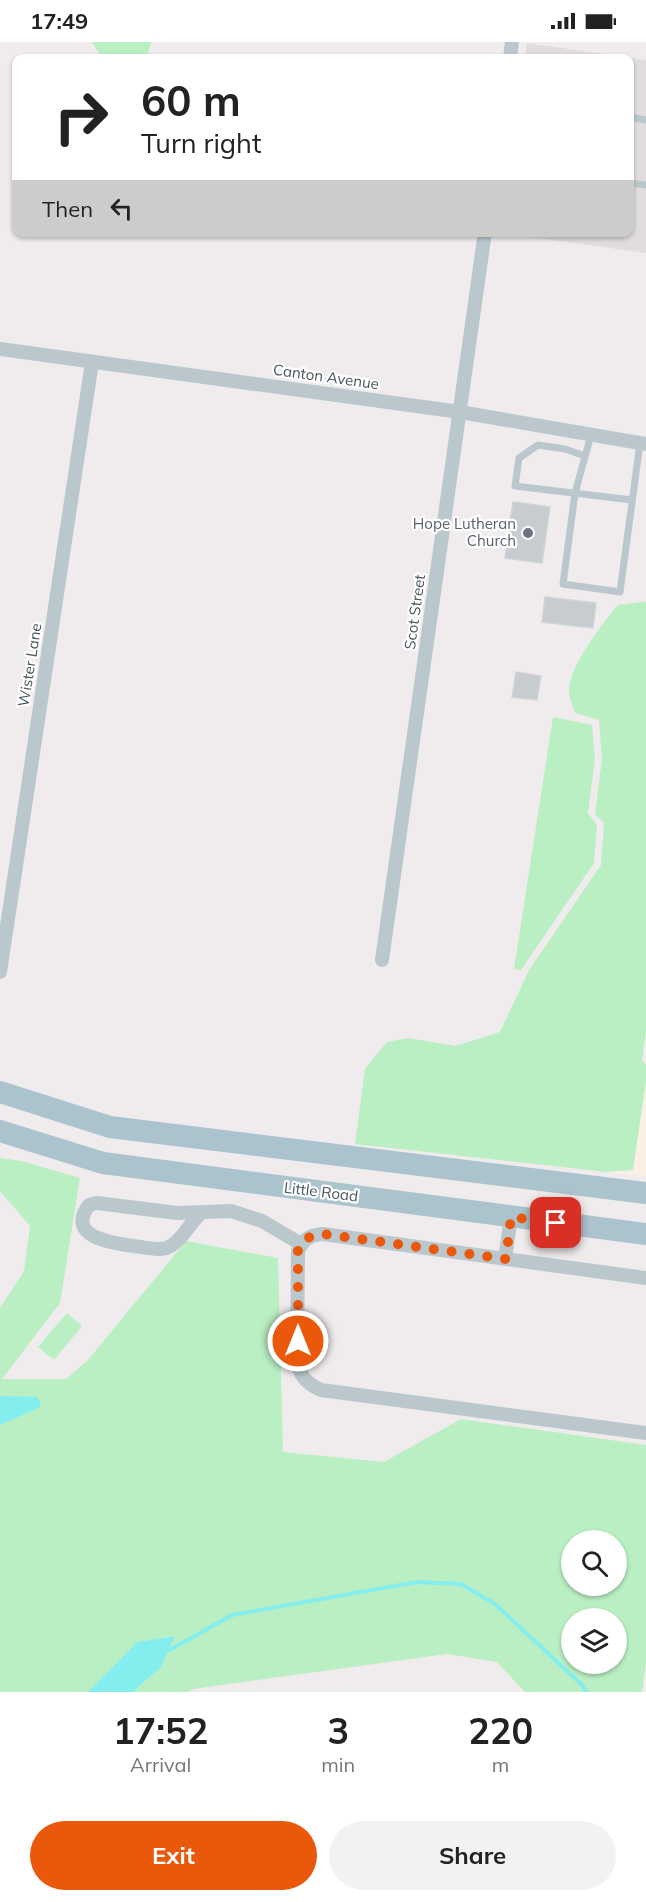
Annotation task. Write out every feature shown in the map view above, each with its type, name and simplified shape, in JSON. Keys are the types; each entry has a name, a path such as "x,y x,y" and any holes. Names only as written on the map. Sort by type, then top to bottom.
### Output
{"main road":[{"path":"0,1092 110,1127 646,1193"},
{"name":"Little Road","path":"0,1131 103,1163 646,1234"}],"street":[{"name":"Scot Street","path":"382,960 484,237"},
{"name":"Canton Avenue","path":"0,349 460,412 643,443"},
{"name":"Wister Lane","path":"0,972 92,362"},
{"path":"202,1212 168,1248 159,1249 110,1243 86,1231 82,1224 82,1216 89,1205 97,1203 177,1214 202,1212 231,1211 262,1221 301,1244"},
{"path":"506,1259 511,1217"},
{"path":"646,1278 323,1234 312,1235 301,1244 298,1251 297,1363 300,1373 310,1385 321,1390 646,1433"}],"lane":[{"path":"591,435 575,493 563,584 620,592 632,500 643,443"},
{"path":"585,456 566,449 538,445 519,458 515,486 632,500"}],"shaded area":[{"path":"527,43 604,54 526,54"},
{"path":"634,58 646,60 646,253 530,237 634,237"},
{"path":"646,1081 646,1176 606,1172 633,1170"}],"green space":[{"path":"92,42 151,42 148,54 100,54"},
{"path":"646,602 646,1031 642,1060 646,1065 646,1081 633,1170 606,1172 355,1144 365,1069 387,1042 409,1038 455,1046 500,1032 529,970 601,865 604,823 595,814 602,759 599,720 575,713 569,690 581,657 618,605"},
{"path":"553,717 592,725 595,759 588,813 597,825 594,863 521,970 514,969"},
{"path":"0,1158 22,1161 80,1178 60,1303 2,1379 66,1379 88,1360 186,1241 278,1258 283,1452 384,1462 461,1419 646,1445 646,1662 642,1692 525,1692 497,1662 447,1654 193,1689 188,1692 133,1692 161,1667 174,1636 137,1642 88,1692 0,1692 0,1425 41,1407 18,1397 0,1396 0,1308 24,1271 30,1226 0,1191"},
{"path":"67,1313 82,1326 54,1360 38,1347"}],"water":[{"path":"0,1396 38,1397 41,1407 0,1425"},
{"path":"175,1636 161,1667 133,1692 88,1692 137,1642"}],"building":[{"name":"Hope Lutheran Church","path":"513,502 550,507 542,563 505,558"},
{"path":"545,597 596,603 593,628 542,622"},
{"path":"516,672 541,676 537,700 512,697"}],"waterway":[{"path":"168,1651 232,1615 417,1582 461,1584 495,1604 583,1686 586,1692"}],"place":[{"name":"Hope Lutheran Church","path":"528,533"}],"route":[{"path":"298,1341 298,1251 302,1242 312,1235 323,1234 506,1259 511,1217 556,1223"}]}
